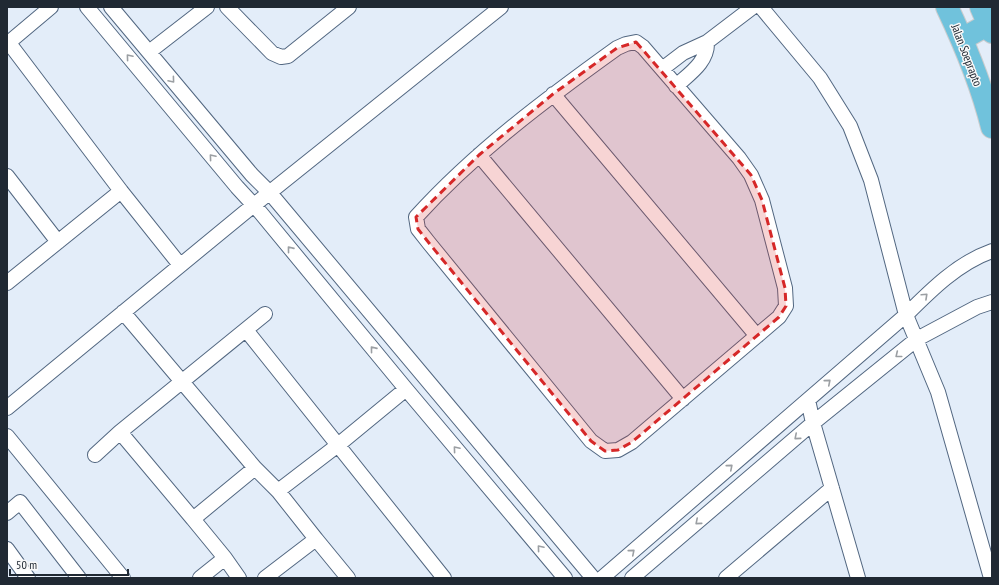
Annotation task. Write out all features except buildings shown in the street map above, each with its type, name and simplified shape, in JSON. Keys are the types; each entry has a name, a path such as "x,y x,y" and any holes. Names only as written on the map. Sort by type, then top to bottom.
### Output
{"highway":[{"name":"Jalan Soeprapto","path":"947,7 977,78 992,127"},
{"path":"962,40 987,21"}],"street":[{"path":"51,7 8,43 121,191 180,265"},
{"path":"87,7 237,187 254,205 406,390 565,578"},
{"path":"111,7 252,175 270,193 593,578"},
{"path":"149,52 207,7"},
{"path":"228,7 272,53 281,56 288,56 348,7"},
{"path":"7,408 180,265 501,7"},
{"path":"662,69 683,52 707,42 753,7"},
{"path":"761,7 820,78 850,126 871,180 906,315 938,392 981,541 990,578"},
{"path":"636,42 643,47 662,69 739,158 751,175 762,200 785,288 786,306 779,317 632,442 618,450 605,451 591,441 418,229 416,217 479,155 553,94 617,48 636,42"},
{"path":"676,86 698,66 706,52 707,42"},
{"path":"553,94 757,336"},
{"path":"479,155 683,399"},
{"path":"7,176 58,242"},
{"path":"7,283 121,191"},
{"path":"602,578 906,315 958,268 992,251"},
{"path":"632,578 813,424 917,339 977,307 992,302"},
{"path":"123,312 255,468 278,491 348,578"},
{"path":"95,455 120,432 265,314"},
{"path":"246,330 444,578"},
{"path":"278,491 406,390"},
{"path":"808,400 813,424 858,578"},
{"path":"120,432 225,558 239,578"},
{"path":"7,436 123,578"},
{"path":"192,519 255,468"},
{"path":"726,578 832,488"},
{"path":"7,514 20,502 79,578"},
{"path":"265,578 316,538"},
{"path":"7,549 28,578"},
{"path":"200,578 225,558"}],"highlighted area":[{"path":"636,42 751,175 762,200 785,288 786,306 779,317 632,442 618,450 605,451 591,441 429,243 418,229 416,217 479,155 553,94 617,48"}]}
